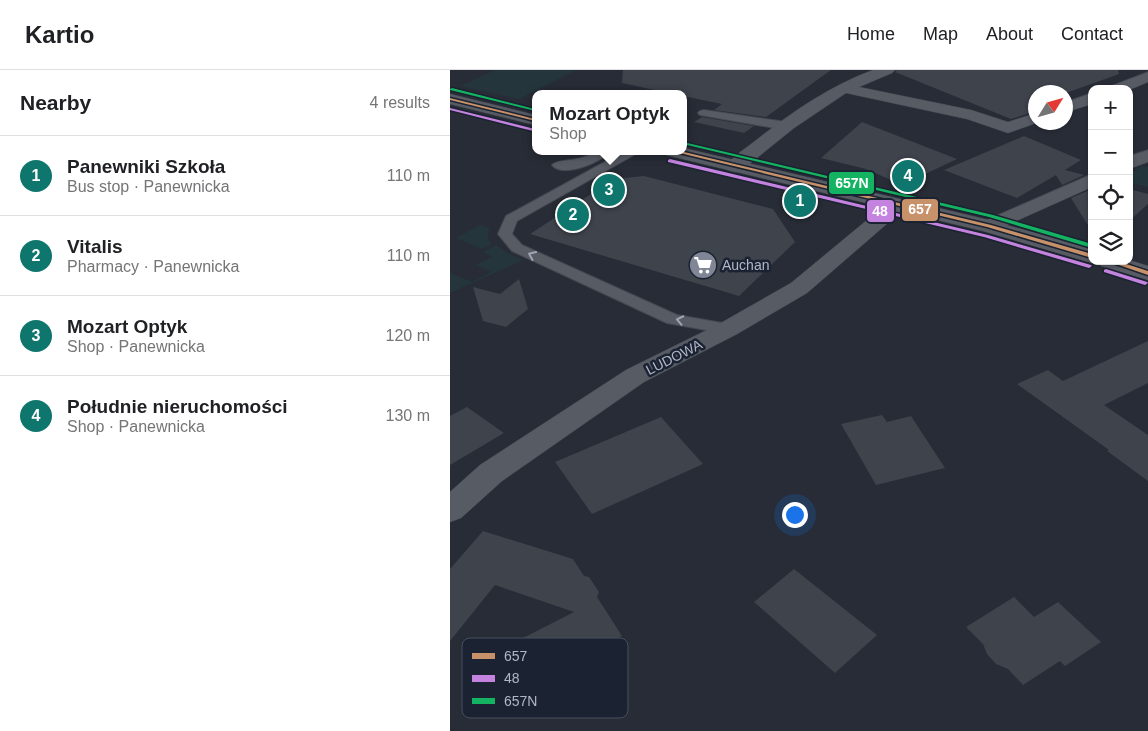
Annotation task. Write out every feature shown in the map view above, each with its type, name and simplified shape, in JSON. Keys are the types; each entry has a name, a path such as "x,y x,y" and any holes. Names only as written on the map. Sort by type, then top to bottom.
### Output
{"street":[{"path":"1137,70 1148,73"},
{"path":"735,166 786,126 843,88 880,71"},
{"path":"1127,85 1148,77"},
{"path":"843,88 971,115 1008,128 1028,121"},
{"path":"450,99 532,119"},
{"path":"1073,105 1088,99"},
{"path":"687,155 989,226 1088,255"},
{"path":"1133,161 1148,155"},
{"path":"989,226 1088,182"},
{"name":"LUDOWA","path":"450,510 492,473 635,376 728,329 799,288 897,205"},
{"path":"1121,265 1148,274"}],"lane":[{"path":"704,113 786,126"},
{"path":"590,176 558,165 578,166 590,162 599,155"},
{"path":"628,155 511,219 505,234 517,248 674,319 728,329"}],"shaded area":[{"path":"495,70 576,70 537,90 532,90 532,92 519,99 461,86"},
{"path":"1142,166 1148,167 1148,187 1133,183 1133,172"},
{"path":"480,225 489,228 488,239 491,244 482,249 456,238"},
{"path":"496,245 507,253 523,260 450,293 450,273 472,282 491,272 476,265 492,257 483,252"}],"building":[{"path":"623,70 831,70 766,117 714,110 722,104 687,97 687,90 654,90 622,83"},
{"path":"897,70 1118,70 1119,74 1073,90 1073,85 1028,85 1028,114 1011,119 895,72"},
{"path":"702,117 754,126 744,133 694,122"},
{"path":"862,122 957,159 902,185 866,169 821,158"},
{"path":"1024,136 1081,160 1065,170 1084,175 1062,185 1056,175 1017,198 944,170"},
{"name":"Auchan","path":"644,176 773,209 795,242 739,296 530,234 614,179"},
{"path":"1133,190 1148,194 1148,204 1133,217"},
{"path":"1088,191 1088,224 1087,224 1071,198"},
{"path":"519,279 528,309 506,327 483,321 473,287 500,294"},
{"path":"1148,341 1148,383 1104,405 1148,435 1148,481 1107,451 1109,450 1017,384 1048,370 1063,381"},
{"path":"467,407 504,433 450,465 450,416"},
{"path":"882,415 887,422 911,416 945,468 876,485 841,424"},
{"path":"661,417 703,464 592,514 555,462"},
{"path":"483,531 573,559 584,576 589,577 599,592 597,597 622,636 618,638 523,638 574,612 495,585 450,641 450,569"},
{"path":"794,569 877,635 835,673 754,602"},
{"path":"1014,597 1034,617 1058,602 1101,642 1065,666 1060,661 1023,685 1008,669 996,664 987,654 983,644 966,627"}],"transit line":[{"name":"657N","path":"452,89 532,109"},
{"name":"657","path":"450,99 532,119"},
{"name":"48","path":"450,109 532,130"},
{"name":"657N","path":"687,144 991,216 1088,245"},
{"name":"657","path":"687,154 989,226 1088,255"},
{"name":"48","path":"670,161 986,236 1089,266"},
{"name":"657","path":"1123,265 1148,273"},
{"name":"48","path":"1106,271 1145,283"}],"place":[{"name":"Południe nieruchomości","path":"908,176"},
{"name":"Mozart Optyk","path":"609,190"},
{"name":"Panewniki Szkoła","path":"800,201"},
{"name":"Vitalis","path":"573,215"},
{"name":"Auchan","path":"703,265"}]}
